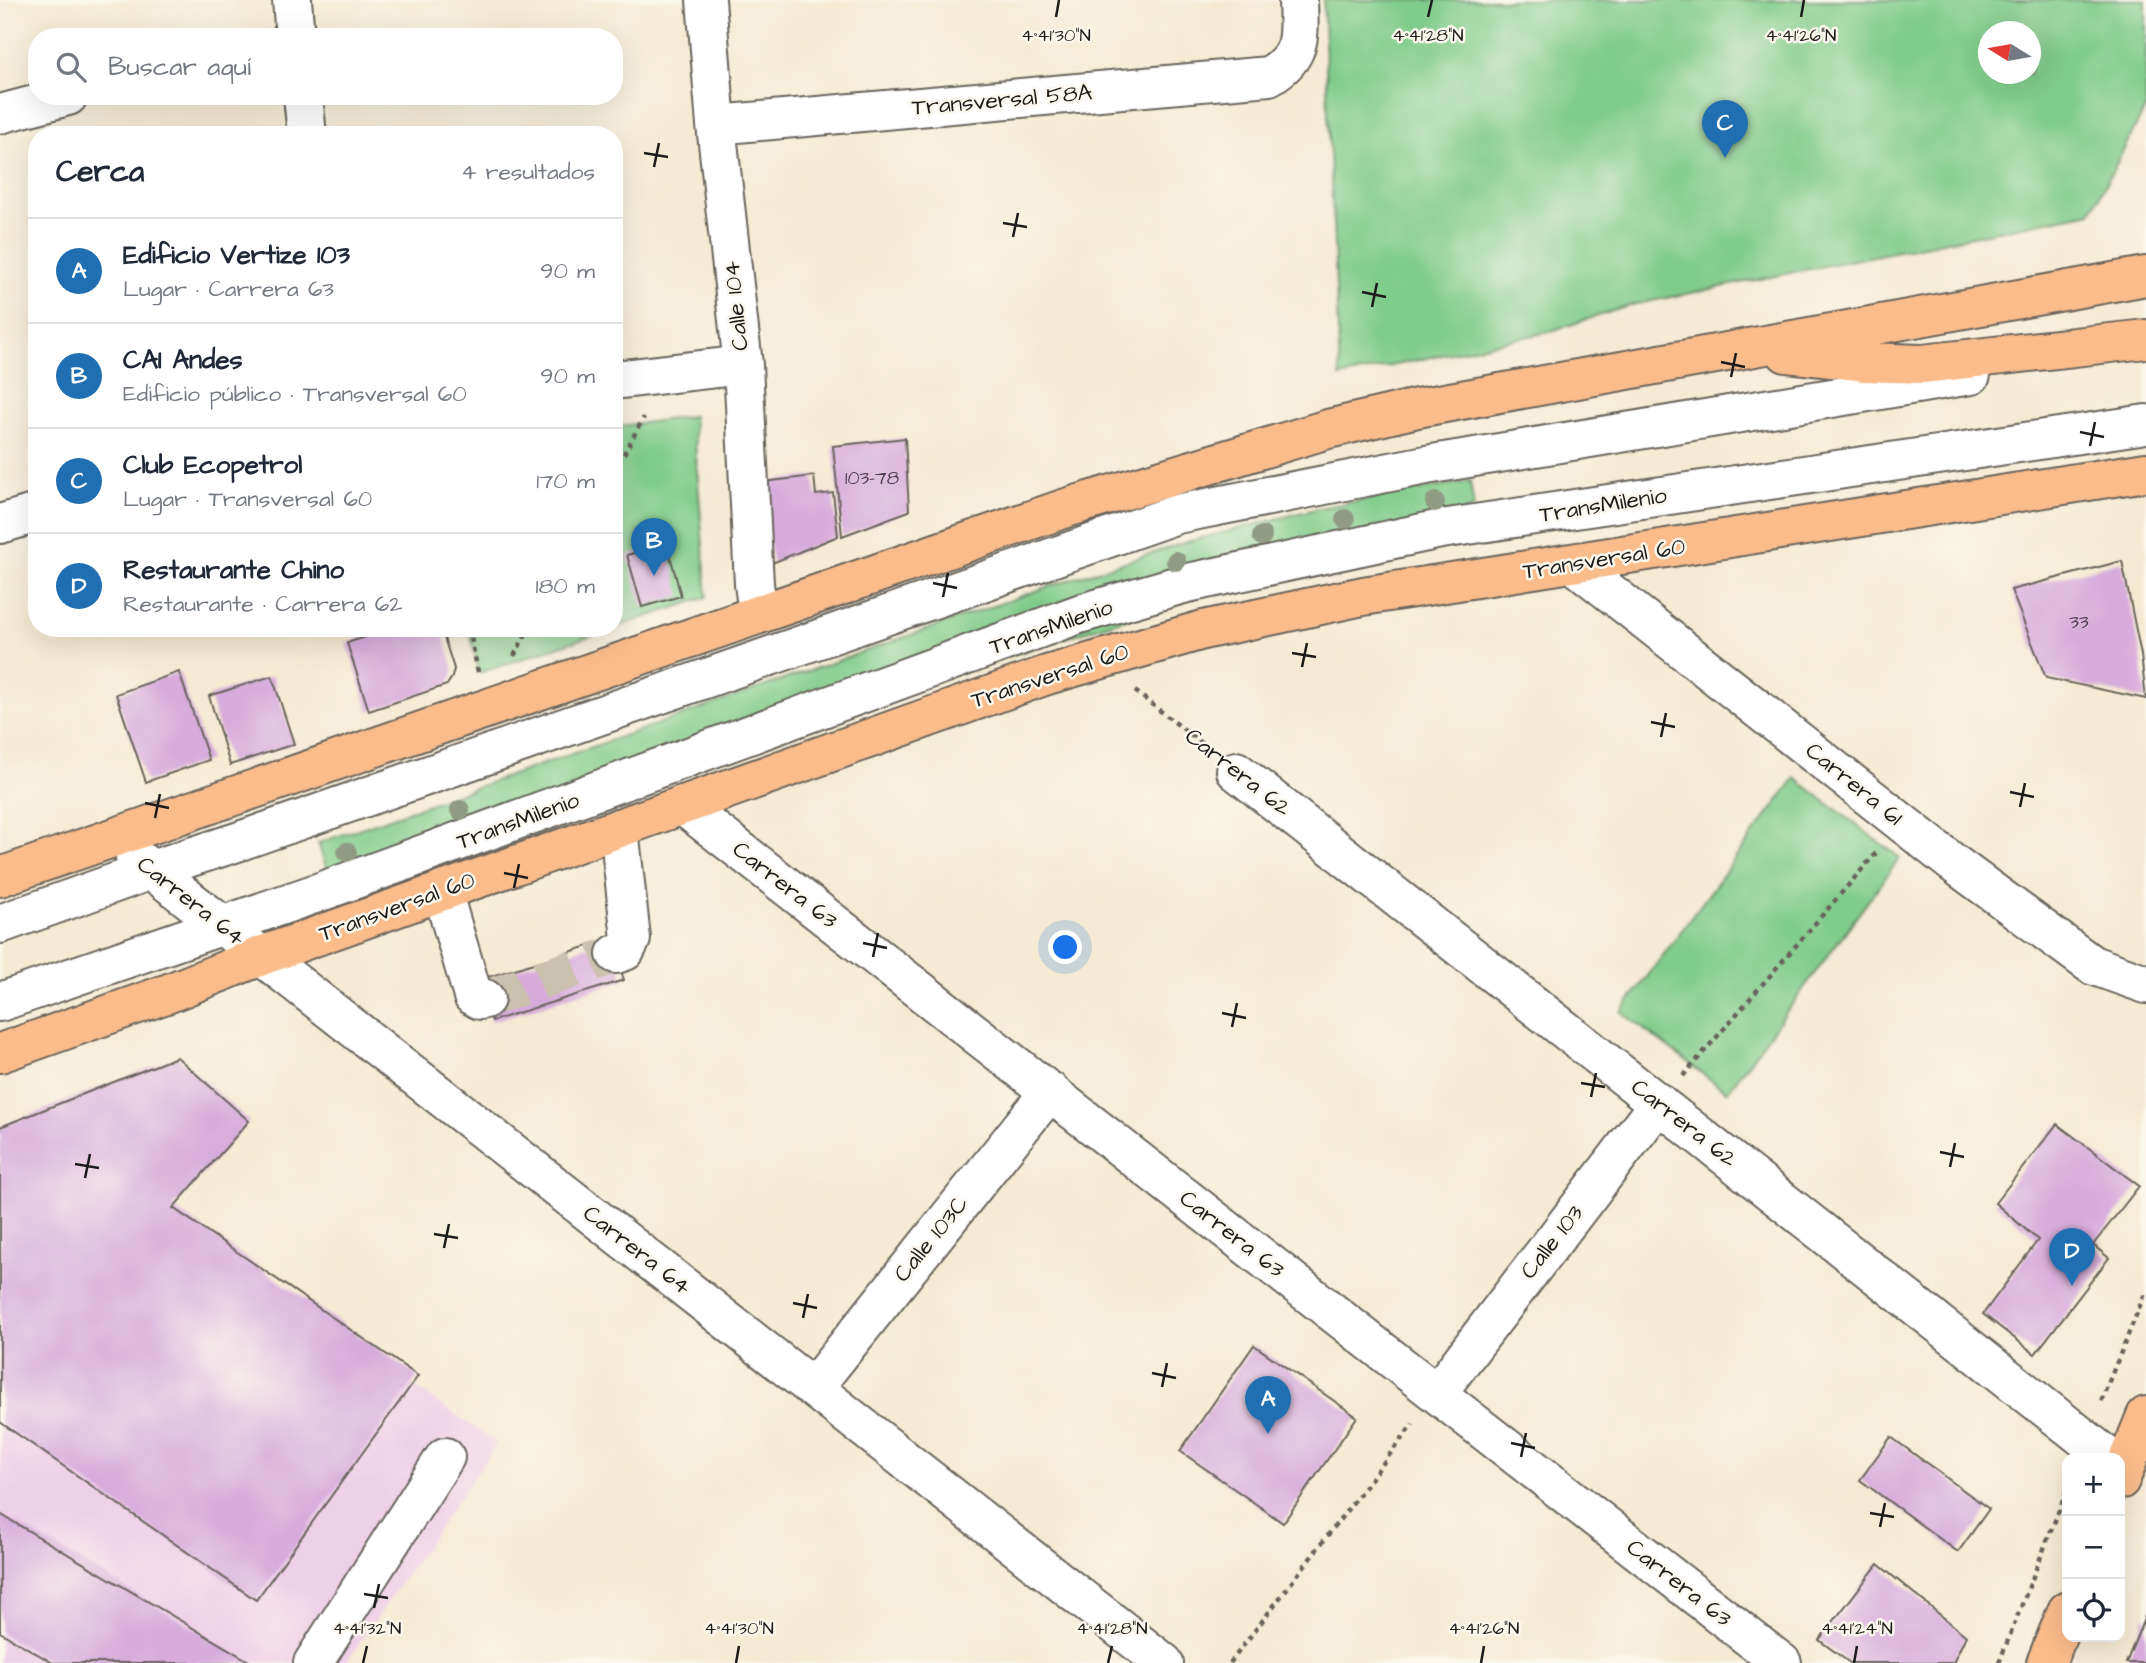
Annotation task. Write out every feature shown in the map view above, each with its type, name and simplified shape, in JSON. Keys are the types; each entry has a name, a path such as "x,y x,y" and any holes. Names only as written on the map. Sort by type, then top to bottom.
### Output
{"main road":[{"path":"0,877 1066,508 1328,429 1417,408 2146,276"},
{"path":"1730,351 1894,364 1982,365 2146,339"},
{"name":"Transversal 60","path":"0,1053 169,993 261,956 1047,675 1203,630 1363,596 2146,472"},
{"path":"2119,1453 2146,1416"},
{"path":"2046,1663 2062,1623"}],"street":[{"path":"292,0 294,28"},
{"name":"Calle 104","path":"706,0 716,125 743,365 754,584 758,613"},
{"name":"Transversal 58A","path":"716,125 1258,79 1285,67 1299,37 1298,0"},
{"path":"0,114 34,105"},
{"path":"304,105 306,126"},
{"path":"0,924 1177,514 1426,465 1982,365 2146,353"},
{"path":"623,379 743,365"},
{"name":"TransMilenio","path":"0,1002 372,874 1079,614 1183,584 1441,529 2146,424"},
{"path":"0,524 28,516"},
{"name":"Carrera 61","path":"1574,564 1953,863 2092,965 2146,984"},
{"name":"Carrera 62","path":"1236,771 2099,1453"},
{"name":"Carrera 63","path":"682,805 1782,1663"},
{"path":"616,954 625,951 631,939 619,828"},
{"name":"Carrera 64","path":"111,838 1164,1663"},
{"path":"442,891 473,996 480,1000 485,999"},
{"name":"Calle 103C","path":"813,1388 1050,1091"},
{"name":"Calle 103","path":"1437,1393 1659,1103"},
{"path":"313,1663 445,1457"}],"path":[{"path":"623,456 668,374"},
{"path":"471,637 480,680"},
{"path":"512,659 524,637"},
{"name":"Carrera 62","path":"1126,684 1236,771"},
{"path":"1659,1103 1883,846"},
{"path":"2113,1453 2129,1328 2146,1292"},
{"path":"1230,1663 1437,1393"},
{"path":"1999,1663 2062,1503"}],"shaded area":[{"path":"24,1119 497,1443 346,1663 0,1663 0,1127"}],"green space":[{"path":"1323,0 2146,0 2146,107 2091,212 1632,305 1548,332 1340,377"},
{"path":"693,416 707,597 623,625 623,426"},
{"path":"1470,481 1474,508 328,872 318,843 1053,585 1190,541 1319,508"},
{"path":"471,637 587,637 479,673"},
{"path":"1795,778 1900,858 1727,1092 1621,1012"}],"building":[{"path":"905,438 909,511 842,536 833,446"},
{"path":"814,476 816,495 833,493 838,536 772,563 763,482"},
{"path":"667,544 681,596 642,607 627,555"},
{"path":"2122,561 2141,655 2146,699 2046,678 2011,590"},
{"path":"365,637 444,637 454,669 452,677 447,685 369,711 347,643"},
{"path":"179,672 209,760 146,782 116,694"},
{"path":"272,676 294,744 230,765 209,696"},
{"path":"611,939 624,980 492,1021 479,980"},
{"path":"177,1057 249,1121 173,1208 418,1376 256,1600 0,1422 0,1127"},
{"path":"2057,1124 2139,1186 2093,1245 2109,1258 2035,1354 1983,1314 2038,1240 1995,1203"},
{"path":"1254,1345 1357,1417 1283,1523 1180,1451"},
{"path":"1891,1437 1989,1509 1958,1552 1860,1480"},
{"path":"0,1514 252,1663 53,1663 0,1632"},
{"path":"1878,1564 1966,1636 1953,1663 1850,1663 1819,1640"},
{"path":"2146,1614 2146,1663 2126,1663"}],"tunnel":[{"path":"485,999 616,954"}],"place":[{"name":"Club Ecopetrol","path":"1725,158"},
{"name":"CAI Andes","path":"654,576"},
{"name":"Restaurante Chino","path":"2072,1286"},
{"name":"Edificio Vertize 103","path":"1268,1434"}]}
